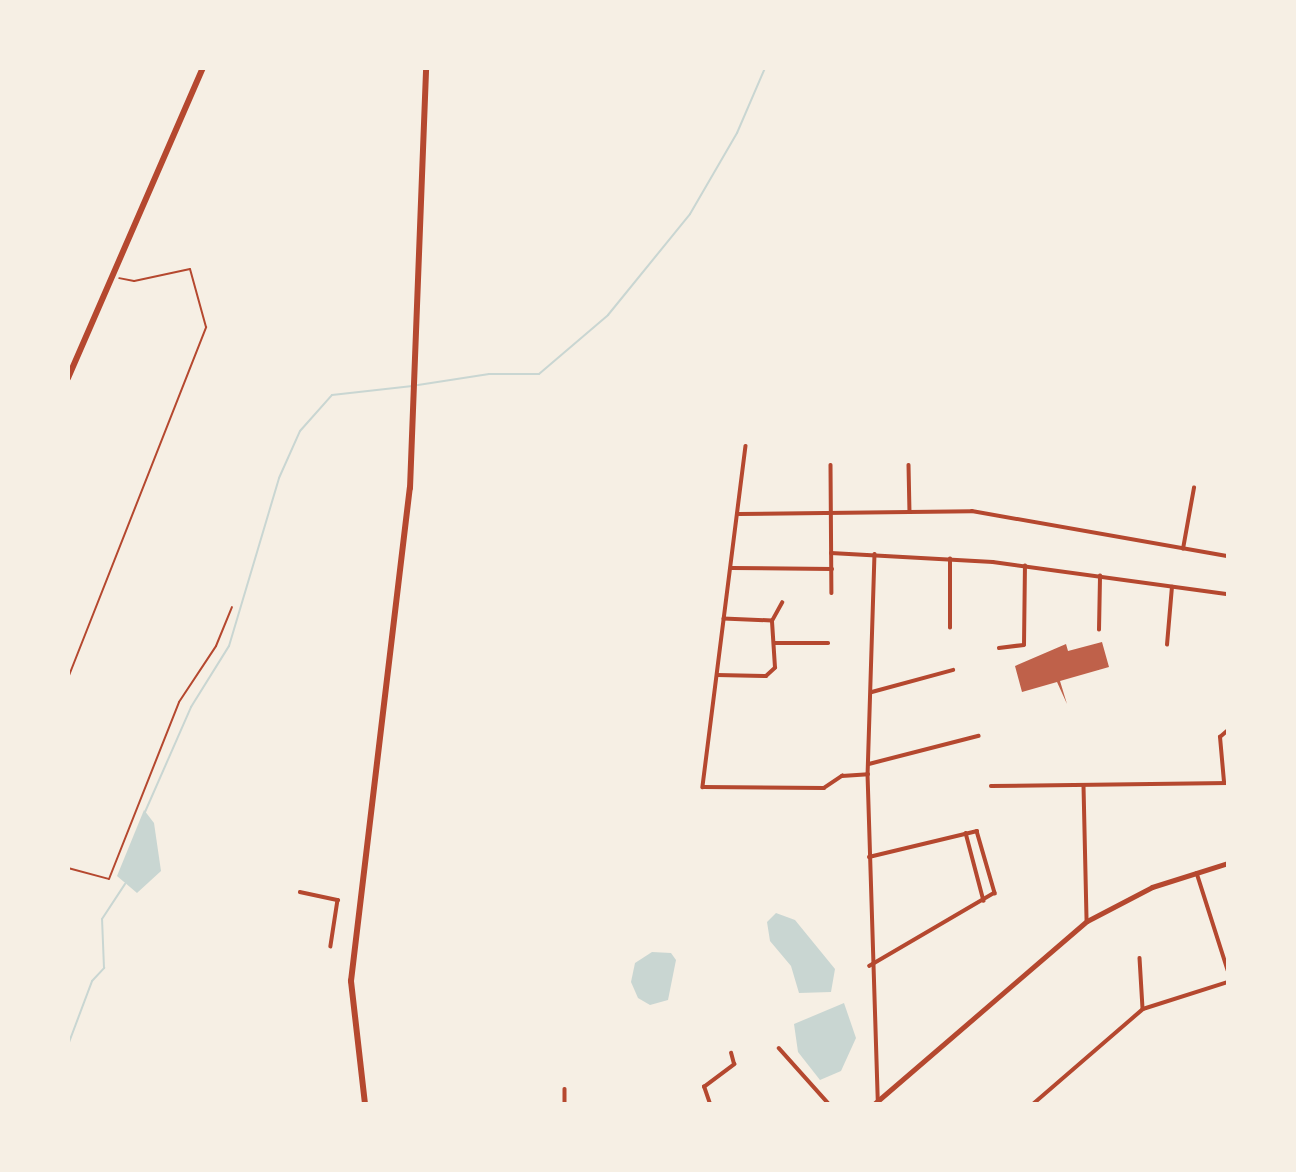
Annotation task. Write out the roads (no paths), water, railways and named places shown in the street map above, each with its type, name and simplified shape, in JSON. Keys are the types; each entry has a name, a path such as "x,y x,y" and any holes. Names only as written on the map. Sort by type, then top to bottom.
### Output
{"main road":[{"path":"68,378 109,276 203,68"},
{"path":"365,1104 353,1031 354,925 400,583 417,396 426,68"},
{"path":"876,1102 1087,921 1120,901 1228,863"}],"street":[{"path":"746,446 703,787 824,788 842,776 868,774"},
{"path":"909,465 910,511"},
{"path":"831,466 832,593"},
{"path":"1183,549 1194,488"},
{"path":"739,514 972,511 1228,556"},
{"path":"831,553 1025,566 1228,594"},
{"path":"875,554 868,774 870,966 876,1102"},
{"path":"950,559 950,628"},
{"path":"999,648 1024,645 1025,566"},
{"path":"732,568 832,569"},
{"path":"1099,630 1100,576"},
{"path":"1167,645 1172,587"},
{"path":"718,674 769,674 775,643 772,621 782,603"},
{"path":"724,618 772,621"},
{"path":"775,643 828,643"},
{"path":"872,692 953,670"},
{"path":"991,786 1226,783 1220,737 1228,730"},
{"path":"869,764 978,736"},
{"path":"1084,786 1087,921"},
{"path":"869,857 977,831 994,889 984,901 957,909 870,966"},
{"path":"967,833 984,901"},
{"path":"1197,873 1228,970"},
{"path":"300,892 338,900 331,946"},
{"path":"1140,958 1143,1009"},
{"path":"1033,1104 1143,1009 1228,982"},
{"path":"779,1048 829,1104"},
{"path":"710,1104 704,1087 734,1064 731,1053"},
{"path":"565,1089 565,1104"}],"waterway":[{"path":"418,385 489,374 539,374 608,315 690,214 737,133 765,68"},
{"path":"145,812 191,707 229,646 279,478 300,431 332,395 412,386"},
{"path":"68,1045 92,981 104,968 102,919 125,884"}]}
